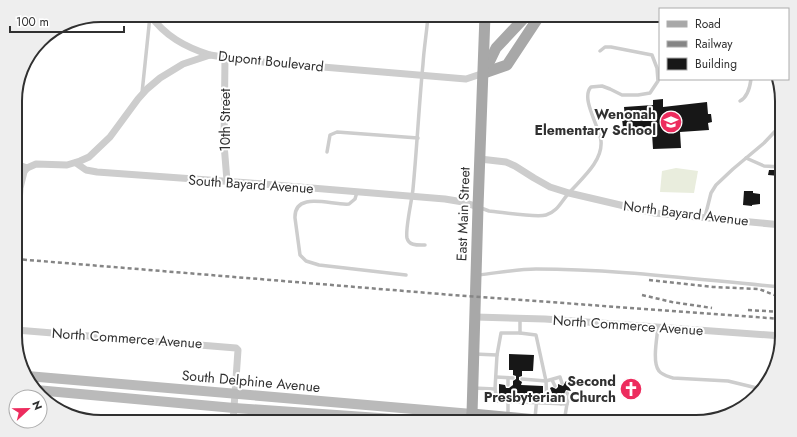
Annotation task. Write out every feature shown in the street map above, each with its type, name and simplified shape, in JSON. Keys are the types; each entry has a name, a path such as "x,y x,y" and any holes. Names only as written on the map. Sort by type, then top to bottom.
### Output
{"main road":[{"name":"East Main Street","path":"471,415 486,22"},
{"path":"484,73 496,48 520,22"},
{"path":"484,73 507,65 535,22"},
{"name":"South Delphine Avenue","path":"33,377 235,393 435,415"},
{"name":"South Delphine Avenue","path":"48,391 234,408 336,415"}],"street":[{"path":"157,22 166,32 193,50 210,54"},
{"name":"Dupont Boulevard","path":"76,163 88,157 110,137 142,94 160,78 183,64 210,54 225,58 251,61 466,79 484,73"},
{"name":"10th Street","path":"225,58 224,144 227,181"},
{"name":"North Bayard Avenue","path":"480,160 506,162 550,187 569,193 655,212 775,224"},
{"path":"22,180 24,172 27,168 36,164 60,165 76,163"},
{"name":"South Bayard Avenue","path":"76,163 86,170 97,172 227,181 412,197 463,202 478,207"},
{"path":"22,166 27,168"},
{"name":"North Commerce Avenue","path":"475,317 658,327 775,335"},
{"name":"North Commerce Avenue","path":"22,330 234,347 238,350 235,393"},
{"path":"234,415 235,393"}],"lane":[{"path":"142,94 149,22"},
{"path":"424,245 413,245 407,240 406,233 412,197 418,138 427,22"},
{"path":"478,207 489,211 543,216 553,212 589,172 601,150 601,138 590,111 587,93 588,89 591,87 602,86 622,95 638,95 650,92 658,81 657,68 652,55 611,47 605,47 600,51"},
{"path":"740,101 744,98 748,91 751,80"},
{"path":"705,217 708,204 716,185 775,131"},
{"path":"327,152 330,136 337,132 418,138"},
{"path":"746,158 764,166 775,167"},
{"path":"357,192 355,199 349,204 312,201 304,202 298,206 294,212 300,255 306,261 319,265 406,275"},
{"path":"476,275 534,269 592,271 775,286"},
{"path":"520,319 520,333"},
{"path":"658,327 656,363 659,372 673,378 728,381 755,388"},
{"path":"547,403 546,381 536,335 501,333 497,355 495,389 497,401 567,404"},
{"path":"474,354 497,355"},
{"path":"496,377 513,378"},
{"path":"522,379 546,381 560,377 562,382"},
{"path":"508,378 508,385"},
{"path":"528,380 528,386"},
{"path":"537,380 537,386"},
{"path":"552,380 555,386"},
{"path":"473,388 495,389"},
{"path":"565,415 569,396 567,393"},
{"path":"508,396 508,415"},
{"path":"518,396 518,402"},
{"path":"559,396 561,404"},
{"path":"526,402 527,397"},
{"path":"535,415 536,397"}],"green space":[{"path":"676,168 698,171 694,193 660,192 662,171"}],"building":[{"path":"663,99 663,107 707,102 708,114 711,114 712,122 708,123 709,130 680,132 681,148 653,149 652,133 626,134 626,127 623,127 622,119 625,119 624,107 653,105 653,100"},
{"path":"769,170 775,170 775,176 768,175"},
{"path":"744,191 753,191 753,193 760,194 760,204 752,206 743,205"},
{"path":"509,354 534,355 533,371 522,371 522,376 519,377 519,380 522,382 521,385 543,386 543,397 540,397 537,394 534,397 521,396 518,393 516,393 515,396 511,396 508,393 505,396 499,395 499,384 505,385 506,388 509,388 513,385 513,381 516,379 516,376 513,375 513,370 509,370"},
{"path":"566,381 571,391 566,390 562,395 558,393 554,398 550,388 552,387 556,389 558,384 563,386"}],"railway":[{"path":"22,259 453,295 775,318"},
{"path":"649,280 713,287 759,289 775,295"},
{"path":"642,295 672,302 712,308"},
{"path":"748,310 775,312"}],"place":[{"name":"Wenonah Elementary School","path":"671,122"},
{"name":"Second Presbyterian Church","path":"631,389"}]}
